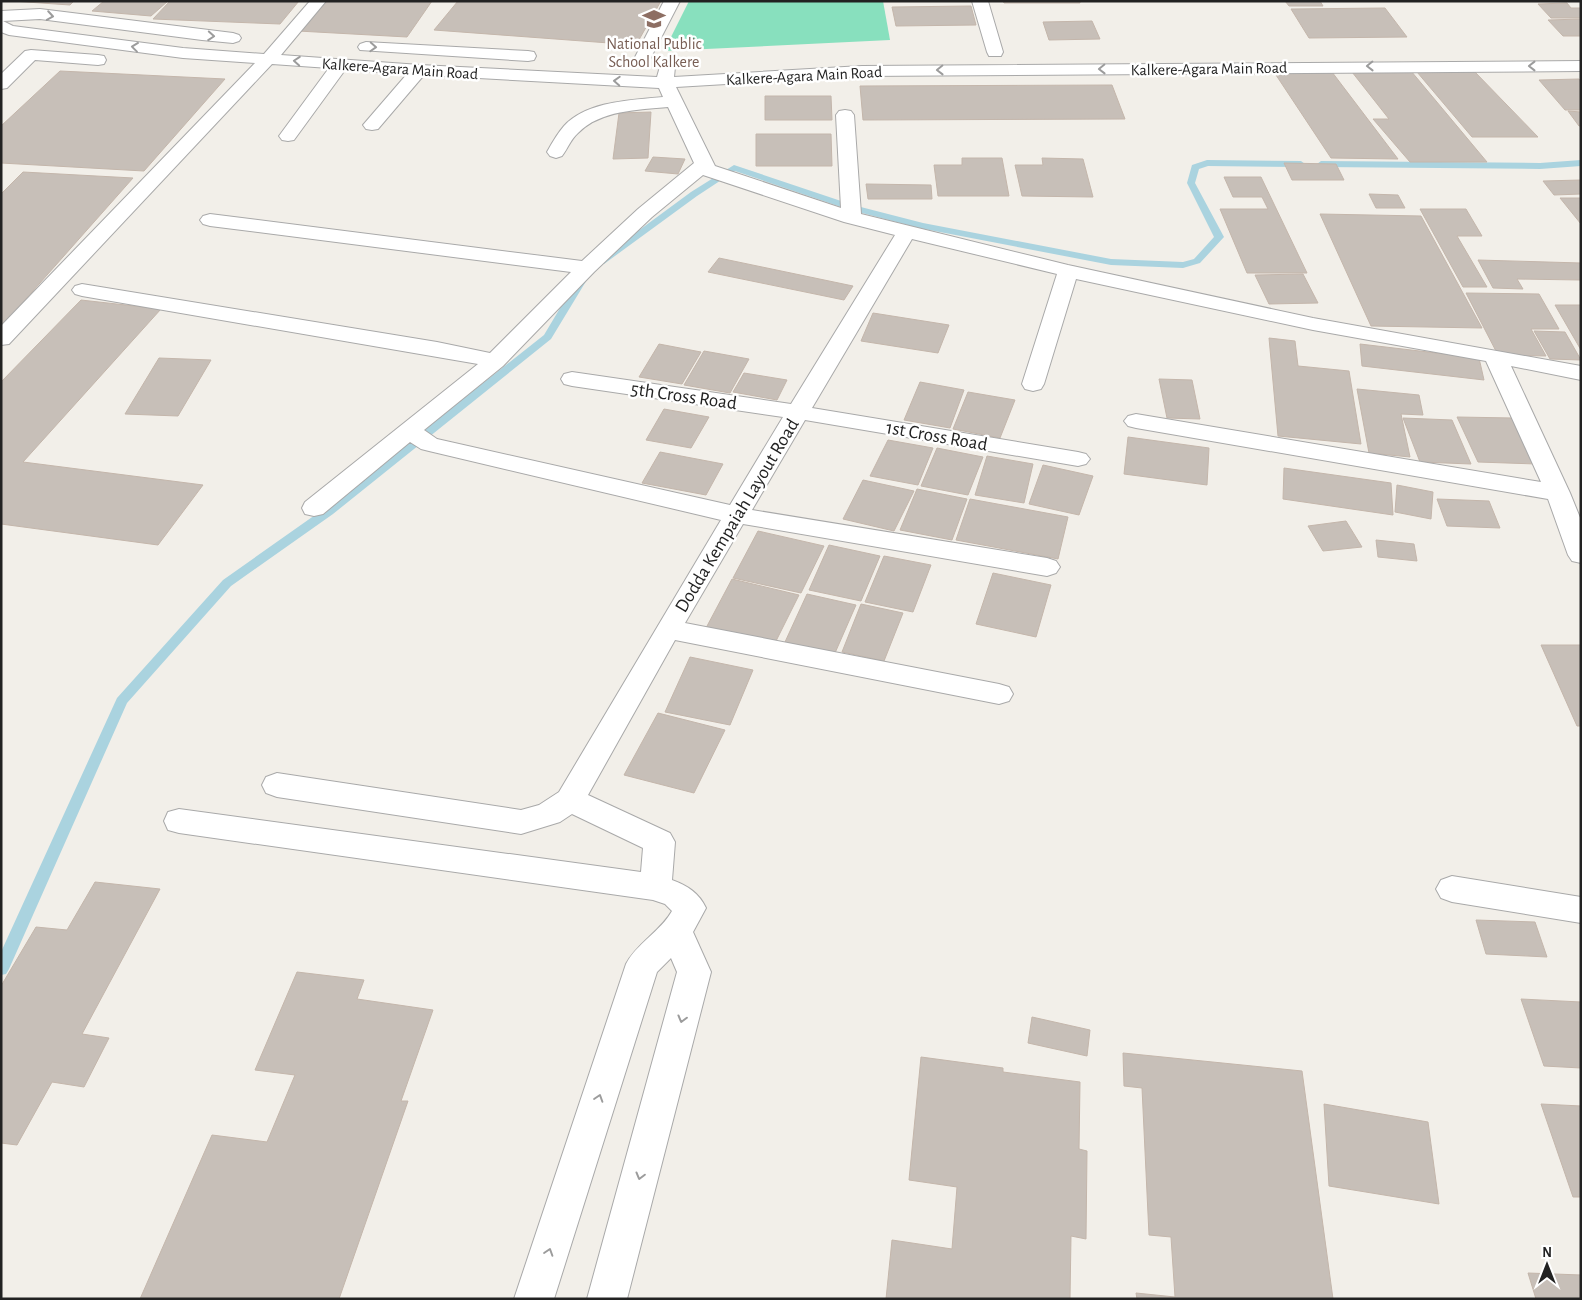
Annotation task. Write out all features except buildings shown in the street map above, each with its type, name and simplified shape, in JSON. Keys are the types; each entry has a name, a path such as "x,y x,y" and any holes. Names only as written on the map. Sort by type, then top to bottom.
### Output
{"street":[{"path":"1,339 285,41 318,1"},
{"path":"640,63 672,1"},
{"path":"980,1 995,52"},
{"path":"73,19 88,7"},
{"path":"1,16 40,14 202,36 248,39"},
{"name":"Kalkere-Agara Main Road","path":"1,25 8,30 184,53 260,66 342,64 665,84 862,71 1581,66"},
{"path":"1,84 31,55 55,37"},
{"name":"Kalkere-Agara Main Road","path":"266,40 302,43"},
{"name":"Kalkere-Agara Main Road","path":"347,46 542,57"},
{"path":"976,53 1015,52"},
{"path":"31,55 118,62"},
{"path":"620,62 668,65 686,64"},
{"path":"148,64 260,66"},
{"path":"288,136 342,64"},
{"path":"668,65 665,84 713,171 850,209 906,232 1068,271 1313,324 1581,373"},
{"path":"372,125 420,70"},
{"path":"556,152 571,128 583,119 597,113 673,101"},
{"path":"845,115 850,209"},
{"path":"314,508 417,437 645,213 713,171"},
{"path":"210,220 587,268"},
{"name":"Dodda Kempaiah Layout Road","path":"570,800 668,629 906,232"},
{"path":"1033,384 1068,271"},
{"path":"82,290 437,349 495,361"},
{"path":"1495,356 1558,493 1581,555"},
{"name":"5th Cross Road","path":"572,379 797,412"},
{"name":"1st Cross Road","path":"797,412 1078,459"},
{"path":"1136,421 1558,493"},
{"path":"417,437 736,515 1047,568"},
{"path":"668,629 999,694"},
{"path":"277,785 521,822 549,814 570,800 659,842 656,887"},
{"path":"179,820 656,887 676,895 690,908 677,932 643,964 534,1299"},
{"path":"1452,889 1581,910"},
{"path":"607,1299 694,972 677,932"}],"green space":[{"path":"689,1 883,1 890,40 664,51"}],"waterway":[{"path":"601,262 694,194 734,168 850,207 922,226 1111,262 1183,265 1197,261 1219,237 1191,183 1195,167 1207,163 1301,164"},
{"path":"1321,164 1540,166 1581,163"},
{"path":"1,969 122,701 227,583 329,511 548,337 583,278"}],"place":[{"name":"National Public School Kalkere","path":"654,19"}]}
